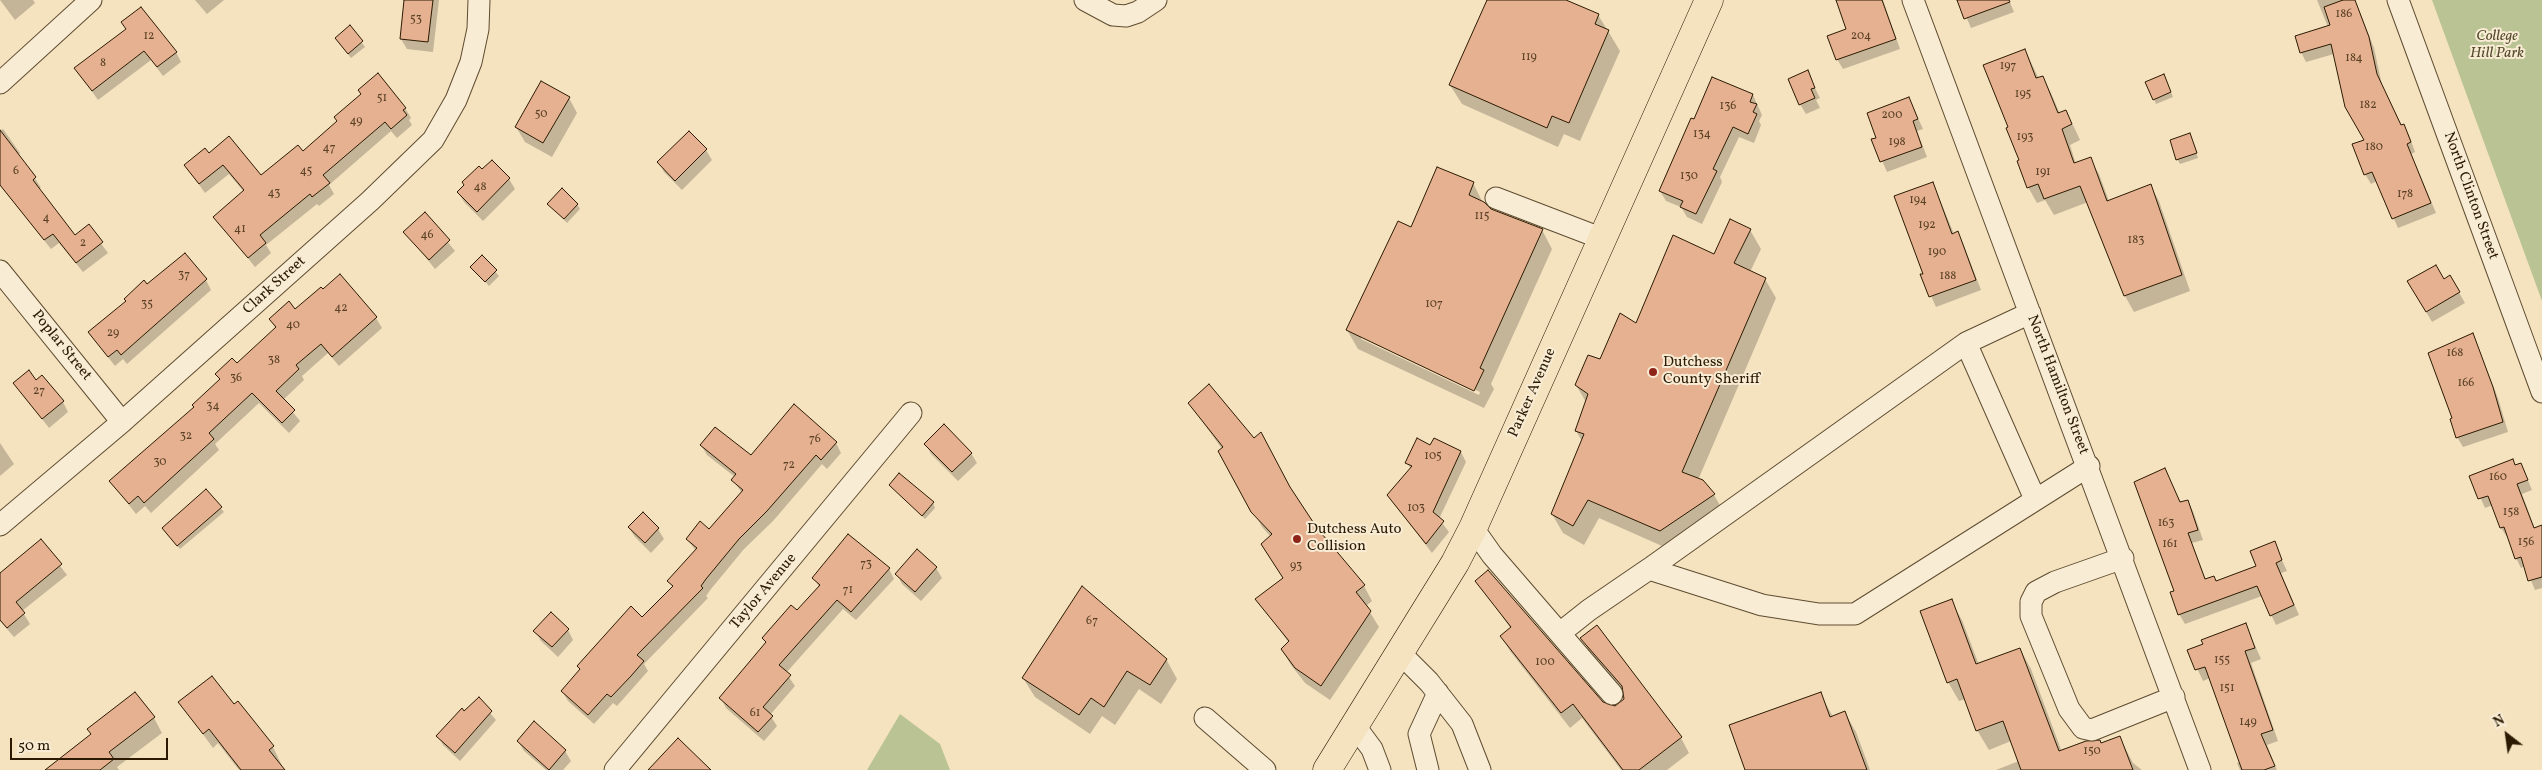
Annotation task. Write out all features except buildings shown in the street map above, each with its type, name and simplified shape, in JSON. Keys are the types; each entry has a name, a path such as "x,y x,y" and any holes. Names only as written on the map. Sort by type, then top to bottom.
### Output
{"main road":[{"name":"Parker Avenue","path":"1327,770 1455,563 1473,528 1709,0"}],"street":[{"path":"0,83 91,0"},
{"name":"Clark Street","path":"0,525 122,422 370,201 433,140 456,100 471,62 478,29 479,0"},
{"path":"1085,0 1113,15 1126,16 1138,12 1156,0"},
{"name":"North Hamilton Street","path":"1913,0 2123,558 2200,770"},
{"name":"North Clinton Street","path":"2398,0 2542,392"},
{"path":"1496,198 1602,239"},
{"name":"Poplar Street","path":"0,271 122,422"},
{"path":"1560,633 1589,610 1650,569 1966,343 2030,313"},
{"path":"1966,343 2034,499"},
{"name":"Taylor Avenue","path":"615,770 912,413"},
{"path":"1650,569 1762,605 1819,614 1855,614 2088,466"},
{"path":"1473,528 1492,555 1612,694"},
{"path":"2123,558 2055,582 2036,592 2031,602 2031,616 2069,709 2083,728 2092,730 2174,697"},
{"path":"1400,653 1438,693 1462,724 1480,770"},
{"path":"1428,770 1419,734 1438,693"},
{"path":"1205,718 1265,770"},
{"path":"1355,726 1372,749 1380,770"}],"green space":[{"name":"College Hill Park","path":"2432,0 2542,0 2542,301"},
{"path":"900,714 940,744 950,770 867,770"}],"place":[{"name":"Dutchess County Sheriff","path":"1653,372"},
{"name":"Dutchess Auto Collision","path":"1297,539"}]}
